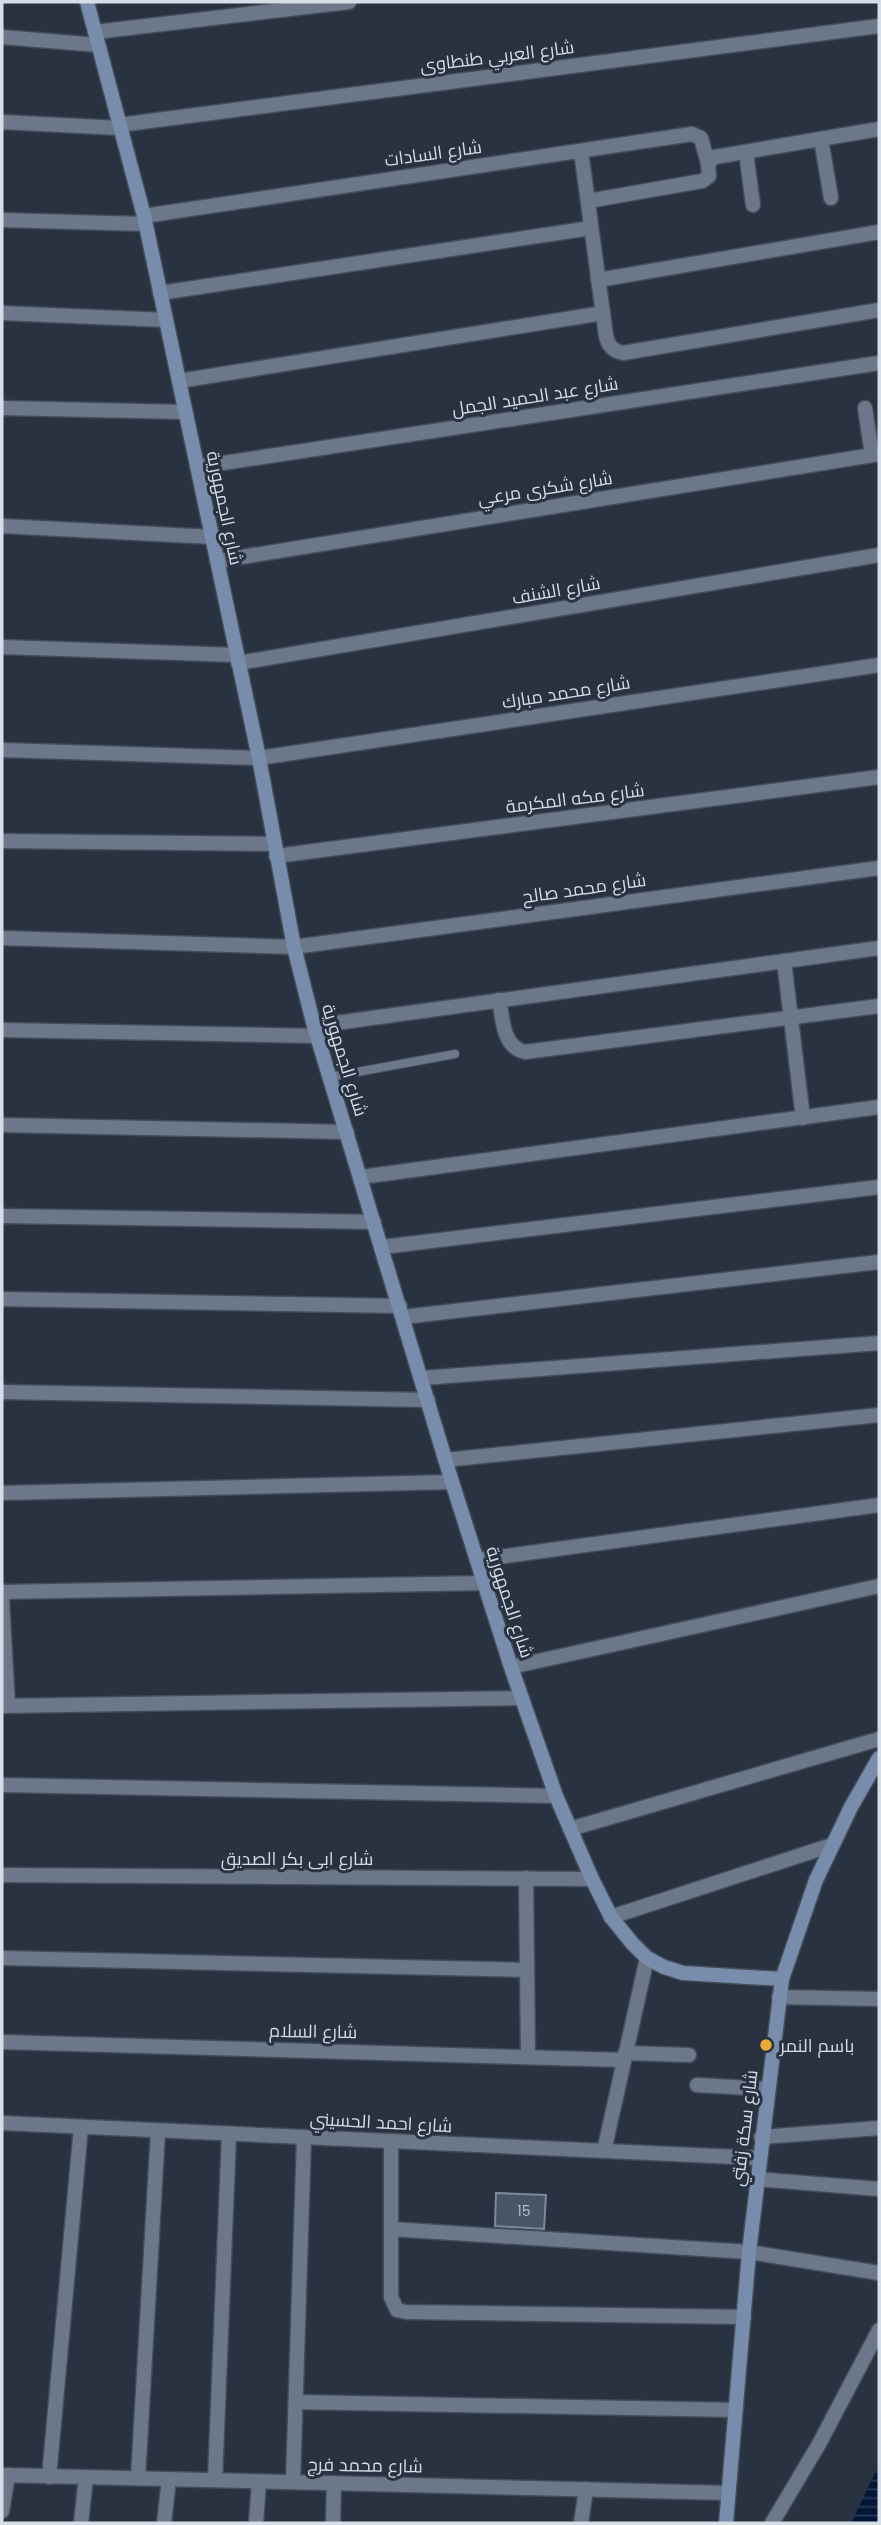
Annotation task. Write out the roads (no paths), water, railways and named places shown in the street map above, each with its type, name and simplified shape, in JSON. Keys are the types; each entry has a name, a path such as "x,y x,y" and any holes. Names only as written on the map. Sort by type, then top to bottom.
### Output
{"street":[{"name":"شارع الجمهورية","path":"87,2 144,220 166,320 259,758 294,947 316,1031 445,1460 511,1667 556,1796 611,1917 647,1958 682,1973 782,1979"},
{"path":"2,37 97,38 349,2"},
{"name":"شارع العربي طنطاوى","path":"2,122 120,126 879,26"},
{"path":"588,201 702,181 709,176 708,163 712,158 879,129"},
{"name":"شارع السادات","path":"2,220 144,220 695,134 702,140 708,163"},
{"path":"821,139 831,198"},
{"path":"581,150 606,336 611,348 624,353 879,310"},
{"path":"746,152 753,205"},
{"path":"160,293 591,228"},
{"path":"598,280 879,232"},
{"path":"2,313 166,320"},
{"path":"179,381 603,313"},
{"name":"شارع عبد الحميد الجمل","path":"197,467 879,363"},
{"path":"2,408 186,412"},
{"path":"865,408 876,454"},
{"name":"شارع شكرى مرعي","path":"217,561 876,454"},
{"path":"2,526 212,537"},
{"name":"شارع الشنف","path":"2,647 238,659 879,555"},
{"name":"شارع محمد مبارك","path":"2,750 259,758 879,665"},
{"name":"شارع مكه المكرمة","path":"2,841 275,850 879,778"},
{"name":"شارع محمد صالح","path":"2,938 294,947 879,868"},
{"path":"2,1030 316,1031 499,1000 879,948"},
{"path":"784,961 803,1118"},
{"path":"499,1000 509,1042 513,1047 525,1052 879,1006"},
{"path":"360,1177 879,1107"},
{"path":"2,1125 347,1132"},
{"path":"382,1247 879,1186"},
{"path":"2,1216 374,1222"},
{"path":"2,1299 402,1312 879,1262"},
{"path":"422,1378 879,1343"},
{"path":"2,1392 428,1400"},
{"path":"445,1460 879,1415"},
{"path":"2,1493 452,1482"},
{"path":"477,1560 879,1505"},
{"path":"2,1592 484,1583"},
{"path":"511,1667 879,1586"},
{"path":"2,1600 5,1706 522,1698"},
{"path":"570,1829 879,1739"},
{"name":"شارع سكة زفتي","path":"726,2523 749,2252 782,1979 799,1927 832,1845 879,1758"},
{"path":"2,1785 556,1796"},
{"path":"611,1917 832,1845"},
{"name":"شارع ابى بكر الصديق","path":"2,1875 592,1879"},
{"path":"526,1878 528,2056"},
{"path":"2,1958 527,1970"},
{"path":"604,2151 647,1958"},
{"path":"779,1997 879,1998"},
{"name":"شارع السلام","path":"2,2042 528,2056 689,2055"},
{"path":"697,2085 767,2089"},
{"name":"شارع احمد الحسيني","path":"2,2125 759,2158"},
{"path":"49,2477 81,2127"},
{"path":"761,2137 879,2128"},
{"path":"138,2478 158,2131"},
{"path":"215,2480 229,2134"},
{"path":"293,2482 304,2137"},
{"path":"391,2141 391,2297 397,2310 744,2317"},
{"path":"757,2179 879,2189"},
{"path":"391,2229 749,2252 879,2273"},
{"path":"772,2523 819,2444 879,2330"},
{"path":"296,2402 736,2410"},
{"path":"2,2511 5,2475"},
{"name":"شارع محمد فرج","path":"5,2475 728,2493"},
{"path":"81,2523 86,2477"},
{"path":"164,2523 169,2479"},
{"path":"256,2523 259,2482"},
{"path":"333,2523 334,2483"},
{"path":"581,2523 586,2489"}],"lane":[{"path":"330,1077 455,1054"}],"water":[{"path":"879,2465 879,2523 851,2523"}],"place":[{"name":"باسم النمر","path":"766,2045"}]}
